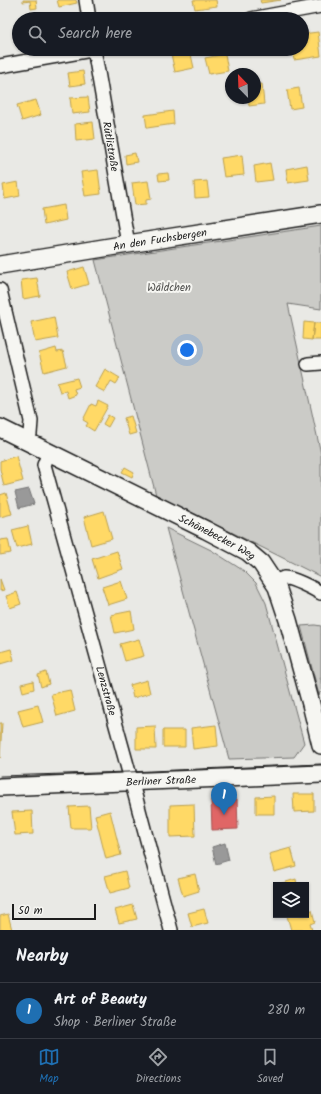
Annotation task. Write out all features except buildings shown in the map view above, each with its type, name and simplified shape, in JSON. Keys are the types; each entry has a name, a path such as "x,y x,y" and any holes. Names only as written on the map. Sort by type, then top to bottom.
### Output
{"street":[{"path":"86,0 88,12"},
{"path":"289,12 321,6"},
{"path":"0,66 56,56"},
{"name":"Rütlistraße","path":"96,56 128,244"},
{"name":"An den Fuchsbergen","path":"0,265 321,214"},
{"path":"0,290 31,421 30,434 27,441"},
{"path":"308,364 321,364"},
{"name":"Schönebecker Weg","path":"0,428 206,530 248,552 261,563 275,582 288,620 321,744"},
{"name":"Lenzstraße","path":"49,452 44,465 171,930"},
{"path":"275,582 283,578 287,578 321,593"},
{"name":"Berliner Straße","path":"0,787 321,774"}],"green space":[{"name":"Wäldchen","path":"321,226 321,309 288,304 321,454 321,577 223,528 157,499 95,260"},
{"path":"166,528 211,550 244,571 256,583 266,603 304,743 294,757 229,759"},
{"path":"301,626 321,626 321,690 319,695"}],"tram line":[{"path":"0,776 321,764"}],"place":[{"name":"Art of Beauty","path":"224,815"}]}
